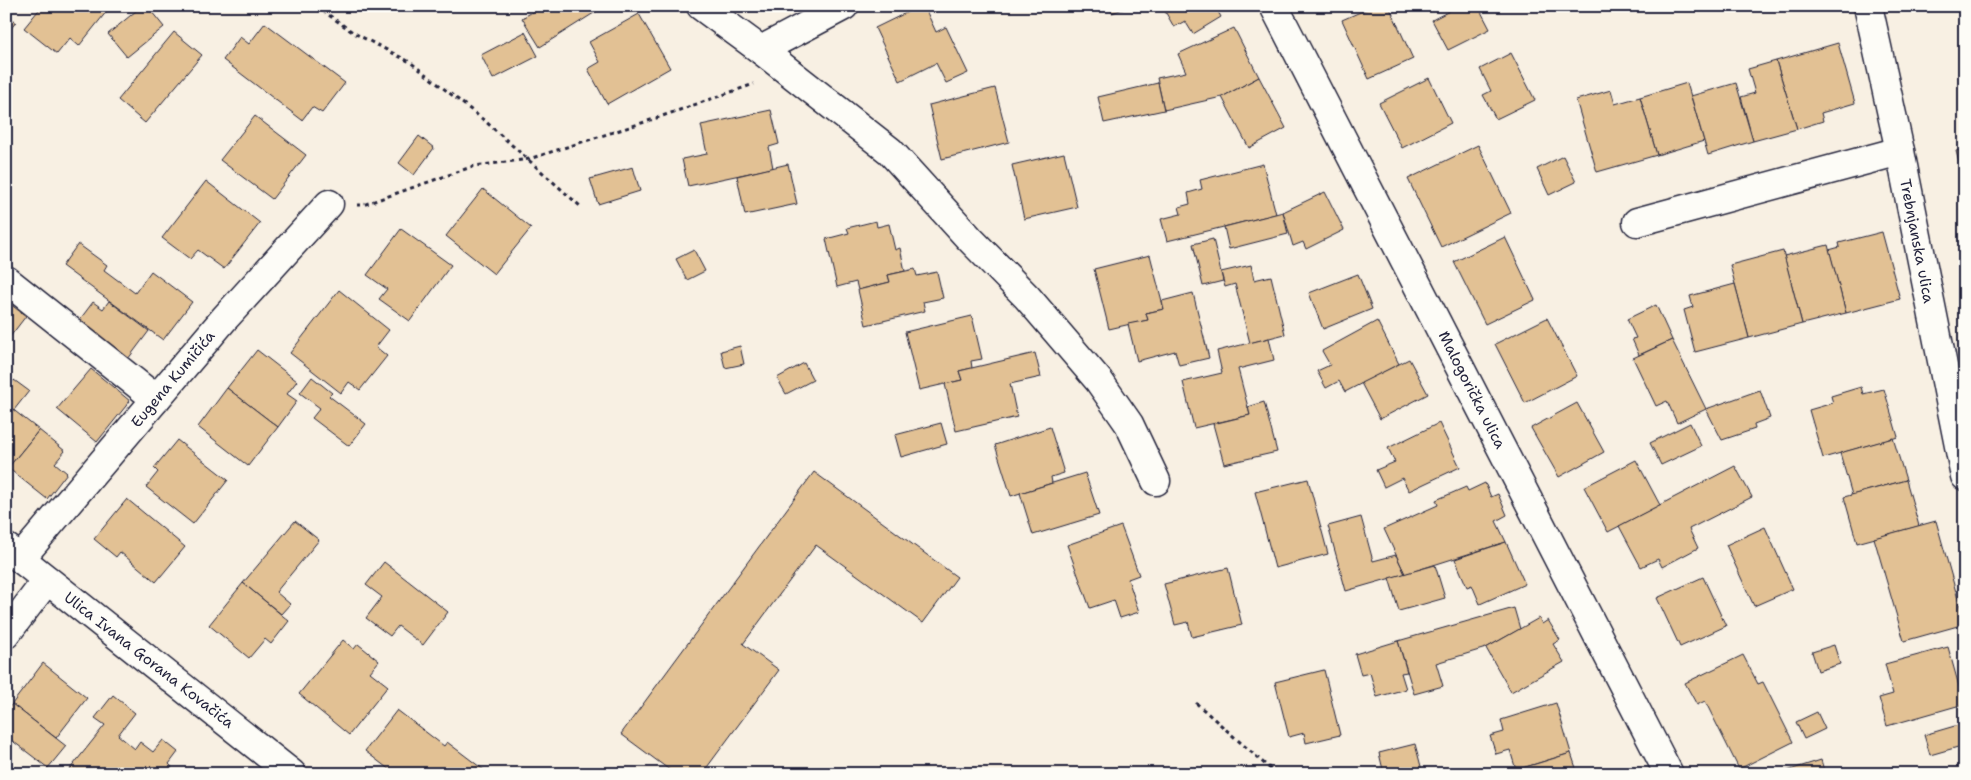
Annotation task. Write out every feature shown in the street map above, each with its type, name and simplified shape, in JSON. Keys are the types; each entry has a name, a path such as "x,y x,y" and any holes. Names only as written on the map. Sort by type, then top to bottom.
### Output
{"street":[{"path":"701,6 761,50 890,151 969,238 1027,297 1099,381 1129,424 1156,482"},
{"path":"761,50 844,6"},
{"name":"Malogorička ulica","path":"1274,6 1669,774"},
{"name":"Trebnjanska ulica","path":"1868,6 1900,151 1965,476"},
{"path":"1637,222 1900,151"},
{"name":"Eugena Kumičića","path":"14,553 156,399 224,319 329,204"},
{"path":"6,280 156,399"},
{"name":"Ulica Ivana Gorana Kovačića","path":"14,553 292,774"},
{"path":"6,634 48,580"}],"path":[{"path":"316,6 354,34 410,62 485,121 580,206"},
{"path":"329,204 363,206 474,166 529,159 648,121 787,71"},
{"path":"1196,703 1276,774"}],"building":[{"path":"42,6 101,6 107,11 79,46 70,38 57,54 24,28"},
{"path":"142,6 147,6 164,27 127,57 108,34"},
{"path":"534,6 605,6 540,47 522,18 536,10"},
{"path":"920,6 924,6 936,32 946,27 968,73 946,83 936,63 900,81 875,28"},
{"path":"1110,6 1131,6 1112,13"},
{"path":"1162,6 1215,6 1221,17 1193,34 1185,21 1174,27"},
{"path":"1374,6 1389,6 1413,59 1369,79 1342,20"},
{"path":"1459,6 1478,6 1490,29 1448,50 1432,20"},
{"path":"639,14 670,68 607,104 588,69 600,62 589,42"},
{"path":"6,15 16,22 6,35"},
{"path":"265,23 345,83 322,113 312,107 302,120 223,60 240,37 249,44"},
{"path":"1234,28 1259,77 1222,97 1164,110 1157,78 1186,72 1178,54"},
{"path":"174,32 202,55 145,123 118,100"},
{"path":"525,32 538,56 493,79 481,55"},
{"path":"1838,43 1855,103 1821,113 1823,121 1797,129 1776,61"},
{"path":"1511,53 1535,100 1496,119 1483,95 1491,91 1480,69"},
{"path":"1776,61 1797,129 1753,141 1741,97 1755,93 1748,69"},
{"path":"1259,77 1286,128 1249,148 1222,97"},
{"path":"1429,78 1451,123 1402,148 1379,103"},
{"path":"1158,83 1164,110 1104,123 1098,97"},
{"path":"1687,83 1704,141 1657,155 1640,97"},
{"path":"1736,83 1753,141 1708,155 1691,96"},
{"path":"995,88 1009,142 942,159 929,105"},
{"path":"1611,90 1615,104 1640,97 1657,155 1597,172 1576,100"},
{"path":"771,110 779,144 769,147 773,168 688,186 682,159 707,154 701,125"},
{"path":"255,116 306,155 272,199 220,160"},
{"path":"419,136 434,148 414,175 399,163"},
{"path":"1478,145 1511,213 1441,247 1408,179"},
{"path":"1965,149 1965,186 1956,151"},
{"path":"1064,153 1077,207 1024,219 1012,165"},
{"path":"1563,156 1576,182 1549,195 1537,169"},
{"path":"788,164 797,204 745,215 737,176"},
{"path":"1263,164 1276,214 1167,241 1161,219 1181,214 1179,207 1190,204 1188,193 1202,189 1200,180"},
{"path":"633,167 640,191 598,204 590,179"},
{"path":"206,181 260,223 224,269 198,250 190,259 162,238"},
{"path":"483,189 531,228 494,274 446,236"},
{"path":"1325,192 1344,230 1306,249 1303,242 1293,246 1283,212"},
{"path":"1283,212 1288,234 1229,249 1224,227"},
{"path":"876,221 877,227 889,224 895,250 900,248 905,271 888,275 890,282 858,290 856,282 837,287 826,239 849,233 847,228"},
{"path":"401,229 451,265 410,321 379,299 387,289 367,275"},
{"path":"1882,232 1900,299 1846,313 1829,250 1840,247 1839,243"},
{"path":"1505,237 1535,300 1485,324 1454,262"},
{"path":"1213,239 1223,281 1203,286 1193,244"},
{"path":"78,244 107,265 104,270 135,293 151,271 192,302 163,340 62,266"},
{"path":"1828,245 1846,313 1802,324 1784,256"},
{"path":"694,250 705,271 687,280 676,259"},
{"path":"1783,251 1802,324 1749,338 1730,265"},
{"path":"1150,255 1164,309 1146,313 1148,320 1109,329 1094,269"},
{"path":"1251,265 1254,280 1271,276 1285,334 1250,343 1235,284 1225,287 1221,272"},
{"path":"915,269 917,276 937,272 943,298 923,302 925,311 866,325 858,290 890,282 888,275"},
{"path":"1358,274 1372,309 1323,329 1309,293"},
{"path":"1735,284 1749,338 1695,352 1684,310 1693,307 1690,296"},
{"path":"339,290 389,330 376,347 387,356 360,390 349,382 341,393 290,353"},
{"path":"1193,293 1209,358 1179,365 1175,351 1137,361 1128,324 1148,320 1146,313 1164,309 1162,301"},
{"path":"6,301 26,316 6,342"},
{"path":"109,301 149,331 125,363 75,326 93,302 103,309"},
{"path":"1656,305 1672,340 1639,355 1632,339 1636,338 1627,319"},
{"path":"972,316 982,359 971,361 972,368 959,371 962,380 919,390 905,332"},
{"path":"1547,318 1577,376 1525,403 1495,344"},
{"path":"1377,321 1399,364 1345,392 1339,381 1326,388 1317,371 1330,365 1322,351"},
{"path":"1269,338 1274,360 1238,369 1250,415 1194,428 1183,382 1222,373 1217,351"},
{"path":"1672,340 1706,409 1677,423 1667,401 1656,406 1633,358"},
{"path":"740,346 744,364 725,368 721,351"},
{"path":"257,350 297,381 287,394 297,401 278,427 227,388"},
{"path":"1035,353 1041,377 1010,384 1017,417 956,431 945,384 962,380 959,371"},
{"path":"1409,359 1428,394 1380,419 1361,383"},
{"path":"804,363 813,380 786,394 777,378"},
{"path":"91,369 130,401 97,442 57,409"},
{"path":"312,377 332,393 329,396 366,424 349,446 312,418 320,408 300,393"},
{"path":"14,380 29,391 14,410 6,404 6,381 10,385"},
{"path":"1861,387 1863,394 1884,389 1898,437 1823,458 1809,410 1833,403 1831,396"},
{"path":"227,388 278,427 248,466 198,427"},
{"path":"1760,390 1770,418 1754,424 1755,429 1722,440 1706,409"},
{"path":"1264,402 1277,452 1224,464 1213,424 1250,415 1248,407"},
{"path":"1577,403 1604,452 1559,477 1531,428"},
{"path":"11,408 39,430 8,468 6,467 6,414"},
{"path":"941,423 947,444 901,457 895,435"},
{"path":"1439,423 1460,467 1409,491 1402,478 1384,487 1376,470 1395,462 1388,448"},
{"path":"1690,423 1701,446 1661,465 1650,443"},
{"path":"1050,427 1064,473 1051,477 1052,483 1011,496 995,445"},
{"path":"39,430 65,451 55,463 67,473 47,499 8,468"},
{"path":"1893,438 1906,480 1852,495 1840,453"},
{"path":"177,440 228,480 193,524 146,487 158,472 154,468"},
{"path":"1636,460 1660,505 1608,532 1584,487"},
{"path":"1735,466 1752,497 1689,529 1698,548 1662,567 1658,559 1641,567 1619,526"},
{"path":"814,472 957,577 923,623 816,545 743,644 779,670 702,774 675,774 621,734"},
{"path":"1085,473 1099,515 1033,535 1020,493"},
{"path":"1308,479 1328,554 1275,568 1255,492"},
{"path":"1906,480 1919,526 1857,543 1844,497"},
{"path":"1485,483 1491,497 1498,494 1507,515 1496,521 1506,542 1405,574 1384,529 1438,505 1436,500 1466,487 1468,491"},
{"path":"127,499 185,547 156,582 120,552 116,557 94,539"},
{"path":"1361,517 1373,561 1396,555 1405,574 1346,591 1328,526"},
{"path":"295,521 319,540 276,592 290,604 281,614 243,583"},
{"path":"1936,521 1965,624 1904,641 1874,538"},
{"path":"1121,526 1139,575 1128,579 1139,612 1120,618 1114,600 1090,608 1067,545"},
{"path":"1765,527 1793,589 1754,606 1726,545"},
{"path":"1506,542 1525,584 1480,604 1472,585 1467,587 1455,559"},
{"path":"384,562 448,612 423,645 398,626 390,636 366,618 382,597 366,585"},
{"path":"1435,565 1445,598 1399,611 1389,578"},
{"path":"1228,568 1242,625 1192,637 1188,622 1175,625 1164,584"},
{"path":"1703,577 1726,626 1680,647 1657,598"},
{"path":"243,583 289,621 271,644 265,639 249,658 209,625"},
{"path":"1514,608 1520,629 1486,648 1436,663 1443,686 1414,694 1398,641"},
{"path":"1539,618 1542,624 1548,620 1560,640 1553,644 1564,662 1511,692 1486,648"},
{"path":"343,640 354,649 358,644 379,661 370,672 388,686 349,735 299,694"},
{"path":"1398,641 1407,672 1401,673 1406,689 1377,697 1370,673 1361,675 1355,654"},
{"path":"1834,645 1840,664 1818,671 1812,652"},
{"path":"1948,647 1964,704 1887,726 1879,698 1893,694 1885,664"},
{"path":"1743,655 1758,684 1763,682 1793,742 1739,769 1705,701 1697,705 1685,683"},
{"path":"43,663 87,698 56,738 12,704"},
{"path":"1324,670 1340,735 1306,743 1304,733 1289,737 1275,682"},
{"path":"113,695 135,713 118,735 135,749 140,742 153,752 163,740 178,752 169,764 172,767 167,774 66,774 105,725 95,718"},
{"path":"1556,703 1571,753 1516,770 1510,750 1496,754 1490,736 1504,732 1501,720"},
{"path":"12,704 66,746 48,768 6,736 6,711"},
{"path":"397,710 444,746 447,742 484,770 481,774 395,774 365,751"},
{"path":"1817,712 1825,729 1804,739 1796,722"},
{"path":"1965,723 1965,745 1930,755 1924,735"},
{"path":"1415,744 1423,774 1384,774 1379,753"},
{"path":"1571,753 1578,774 1507,774 1516,770"},
{"path":"1821,760 1825,774 1777,774"}]}
